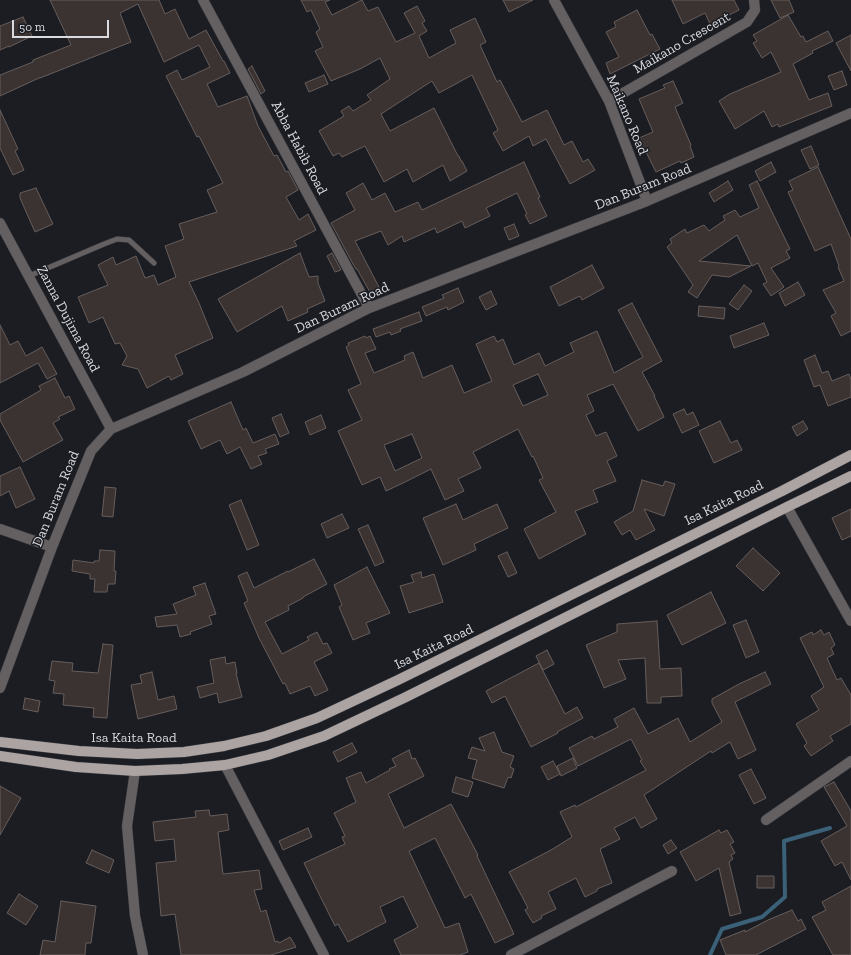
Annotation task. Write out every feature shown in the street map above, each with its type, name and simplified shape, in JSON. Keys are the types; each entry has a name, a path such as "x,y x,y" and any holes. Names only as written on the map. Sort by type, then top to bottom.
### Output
{"main road":[{"name":"Isa Kaita Road","path":"0,742 79,751 137,754 184,752 224,746 266,736 317,718 398,680 782,491 851,455"},
{"path":"0,756 76,767 135,771 225,765 268,755 324,736 406,697 787,506 851,476"},
{"path":"398,680 406,697"}],"street":[{"name":"Abba Habib Road","path":"203,0 369,308"},
{"name":"Maikano Road","path":"554,0 609,101 647,201"},
{"name":"Maikano Crescent","path":"609,101 747,22 755,10 754,0"},
{"name":"Dan Buram Road","path":"0,688 52,547 91,451 111,428 243,372 369,308 647,201 851,113"},
{"name":"Zanna Dujima Road","path":"0,223 111,428"},
{"path":"787,506 851,621"},
{"path":"0,529 52,547"},
{"path":"766,820 851,761"},
{"path":"225,765 324,955"},
{"path":"135,771 127,826 135,916 143,955"},
{"path":"511,955 672,871"}],"lane":[{"path":"29,276 117,239 129,240 154,263"}],"building":[{"path":"50,0 159,0 165,14 175,9 189,39 206,30 230,73 207,84 218,107 247,96 258,126 274,156 277,155 286,172 288,171 298,190 286,197 299,220 308,214 316,230 294,241 297,246 189,282 213,338 175,355 183,374 171,380 169,376 147,388 138,369 122,365 127,356 120,343 115,344 103,317 89,323 78,297 108,285 98,265 113,257 116,265 136,256 145,278 154,275 158,285 176,277 165,246 184,239 179,224 217,212 207,190 223,183 199,136 197,137 166,76 177,70 182,80 210,67 199,45 164,62 138,4 120,13 131,42 39,78 0,96 0,75 71,45"},
{"path":"301,0 330,0 325,2 332,15 362,0 368,11 378,7 396,42 415,33 404,13 417,6 425,21 422,23 427,31 419,36 429,58 456,43 450,30 475,18 486,42 480,45 497,82 500,80 522,122 547,110 564,145 572,141 583,162 588,159 595,170 570,184 546,139 533,146 529,136 503,151 493,133 498,130 472,75 439,93 432,81 381,114 390,131 434,108 467,171 450,181 443,165 413,182 407,169 384,182 365,146 342,157 339,153 333,156 319,131 344,116 341,111 349,106 353,111 371,100 367,95 390,79 380,58 360,69 331,81 315,51 323,47 316,32 320,29 311,10 307,12"},
{"path":"503,0 533,0 509,12"},
{"path":"672,0 734,0 739,10 727,16 728,18 711,26 705,13 683,24"},
{"path":"771,0 789,0 794,12 780,18"},
{"path":"637,10 650,35 652,34 660,49 610,74 606,63 619,57 606,32 616,27 614,22"},
{"path":"788,15 801,37 803,36 806,42 828,31 833,41 812,51 813,53 793,64 809,100 828,93 832,106 779,127 778,124 772,127 764,111 735,129 719,101 730,94 781,72 771,52 762,58 753,43 757,41 753,35"},
{"path":"23,17 32,36 0,50 0,26"},
{"path":"851,35 851,71 836,43"},
{"path":"252,66 265,91 261,94 248,69"},
{"path":"842,71 847,85 834,90 828,76"},
{"path":"324,75 328,84 309,92 305,83"},
{"path":"673,81 683,103 675,107 691,145 690,146 694,157 681,163 680,161 656,172 639,138 653,132 639,99 665,88 663,85"},
{"path":"0,110 18,149 15,151 24,170 13,175 0,148"},
{"path":"811,146 819,165 810,169 801,150"},
{"path":"524,162 540,197 538,198 547,216 530,224 517,193 486,208 490,216 465,228 462,221 437,233 435,228 404,242 402,236 388,245 381,231 355,241 380,289 371,294 331,223 355,210 346,193 363,183 372,200 385,193 395,212 418,202 422,210"},
{"path":"771,162 776,172 760,181 755,171"},
{"path":"818,167 851,239 851,331 841,336 831,316 836,313 823,290 844,281 831,244 815,251 788,192 793,190 789,181"},
{"path":"728,181 733,190 714,202 709,193"},
{"path":"757,181 790,249 786,251 790,258 771,268 784,287 771,296 763,284 767,282 758,263 752,266 737,235 699,261 751,266 729,277 712,275 697,298 688,292 693,285 667,247 672,243 670,239 685,229 687,233 704,225 709,231 725,220 723,216 735,210 740,217 759,208 749,185"},
{"path":"36,188 53,224 35,232 20,198 20,193"},
{"path":"514,224 519,236 509,240 504,228"},
{"path":"300,253 309,277 318,276 318,283 325,301 307,309 308,312 288,321 282,306 237,332 218,299"},
{"path":"332,253 341,270 335,272 327,256"},
{"path":"592,265 604,288 582,300 580,296 559,306 550,287"},
{"path":"798,282 805,295 785,306 779,293"},
{"path":"744,285 752,291 738,310 729,304"},
{"path":"458,288 464,302 448,310 447,307 426,316 422,307 444,298 442,295"},
{"path":"491,291 497,304 486,310 479,297"},
{"path":"632,303 662,361 642,372 664,417 638,431 613,384 587,395 594,411 586,415 596,436 606,432 617,456 607,461 616,481 593,490 598,502 575,511 586,534 539,559 524,529 556,512 539,480 543,478 533,456 532,457 518,429 473,452 481,468 458,479 464,491 445,500 431,469 386,491 380,477 362,485 338,431 362,420 348,390 361,384 346,347 349,345 348,343 365,336 366,338 370,336 376,349 365,353 374,373 405,360 404,356 413,352 423,378 452,365 464,393 492,381 476,344 494,336 497,342 503,339 514,365 539,353 545,366 574,352 570,343 597,331 614,373 643,357 618,310","holes":["538,374 548,395 523,406 513,385","412,434 422,458 395,471 384,445"]},
{"path":"699,306 725,308 724,319 698,316"},
{"path":"419,312 422,321 400,329 401,331 391,335 390,332 376,337 373,329"},
{"path":"764,323 769,335 734,348 730,336"},
{"path":"0,325 10,345 18,341 26,356 42,347 57,374 47,379 38,363 0,383"},
{"path":"815,355 822,373 828,371 832,381 849,374 851,380 851,397 828,406 820,385 814,387 804,360"},
{"path":"55,378 65,398 69,396 75,409 58,417 60,419 53,423 63,440 23,462 0,420 0,414 41,390 39,386"},
{"path":"231,402 243,430 246,428 253,443 275,434 279,444 265,449 267,453 258,456 262,464 251,469 240,447 227,454 220,440 201,449 188,421"},
{"path":"684,409 687,415 693,412 699,425 682,433 673,414"},
{"path":"281,414 289,433 280,437 272,418"},
{"path":"321,415 326,428 310,435 305,422"},
{"path":"720,421 731,443 737,440 742,450 714,463 699,431"},
{"path":"803,421 808,429 797,436 792,427"},
{"path":"20,467 35,499 16,508 9,491 0,496 0,476"},
{"path":"642,480 663,486 665,481 675,484 664,516 644,509 655,530 636,540 630,530 622,535 614,522 633,511"},
{"path":"105,487 116,488 113,517 102,516"},
{"path":"241,500 259,545 247,550 229,505"},
{"path":"456,504 463,520 497,504 508,528 474,544 476,550 443,565 423,518"},
{"path":"851,509 851,536 842,540 832,518"},
{"path":"342,514 349,528 327,538 321,524"},
{"path":"368,525 384,562 375,566 358,529"},
{"path":"753,548 780,573 763,591 736,566"},
{"path":"100,550 115,551 115,584 108,584 107,592 94,592 95,579 90,579 90,574 72,571 73,560 94,563 94,561 99,561"},
{"path":"507,552 517,573 508,577 498,556"},
{"path":"314,559 327,584 288,606 289,610 265,622 282,654 309,640 307,637 317,632 323,644 327,643 332,653 314,662 328,690 315,696 310,686 290,694 285,683 283,684 259,638 244,603 248,601 238,576 247,572 254,588"},
{"path":"367,567 390,613 366,623 370,633 353,640 339,607 342,605 334,585"},
{"path":"421,572 422,578 434,574 443,602 409,613 400,586 414,582 411,575"},
{"path":"205,583 216,614 209,616 212,624 190,632 191,634 180,637 177,625 157,627 155,617 177,614 173,604 196,595 193,587"},
{"path":"711,592 726,623 682,645 667,615"},
{"path":"746,620 759,652 746,658 733,625"},
{"path":"657,621 660,669 681,668 682,696 661,697 661,703 647,703 645,658 618,660 626,679 604,688 586,645 617,632 617,624"},
{"path":"821,630 824,635 829,632 835,645 831,648 834,654 827,658 837,680 841,678 851,695 851,724 830,736 833,741 811,756 804,746 807,743 796,724 819,710 811,696 824,687 800,638 812,632 813,635"},
{"path":"103,644 113,645 107,718 93,717 94,708 63,705 64,694 53,693 55,681 49,680 52,661 73,663 72,671 98,673"},
{"path":"547,650 554,664 543,670 536,656"},
{"path":"225,657 226,664 235,662 242,697 219,703 217,693 200,698 197,687 214,683 210,660"},
{"path":"539,663 565,714 577,707 583,718 531,747 505,696 492,703 486,691"},
{"path":"152,672 158,700 174,696 177,709 138,719 131,685 142,683 140,675"},
{"path":"765,672 771,684 735,702 756,750 738,759 730,742 712,753 711,751 644,795 657,819 641,828 635,817 614,828 620,839 600,849 612,883 597,889 597,891 585,897 576,878 548,892 556,909 541,916 542,918 533,923 525,910 528,908 509,872 572,837 560,812 575,805 576,807 646,770 640,761 642,760 631,739 578,766 569,748 592,736 594,739 618,727 614,719 634,708 648,734 678,718 690,742 722,722 712,703 712,699"},
{"path":"25,698 40,701 38,712 23,709"},
{"path":"494,732 502,752 514,756 510,767 514,769 511,778 508,777 504,788 472,778 477,760 468,758 472,747 485,751 479,738"},
{"path":"352,743 357,752 338,762 333,752"},
{"path":"409,750 412,759 415,758 424,776 388,794 404,828 451,804 478,855 477,856 514,934 495,943 471,894 465,898 435,838 409,851 445,928 459,923 468,952 460,955 401,955 394,940 418,927 403,896 380,907 386,922 348,942 338,924 335,926 304,863 345,844 342,837 345,836 334,813 356,802 346,778 361,772 366,783 396,766 392,759"},
{"path":"573,758 577,768 561,776 557,766"},
{"path":"553,761 560,774 548,780 541,767"},
{"path":"751,769 766,798 754,804 739,775"},
{"path":"456,777 473,782 468,797 452,792"},
{"path":"834,782 851,811 851,880 842,862 835,866 821,841 847,826 824,787"},
{"path":"0,786 21,798 0,835"},
{"path":"209,810 210,816 227,814 229,830 218,832 223,874 259,870 262,889 254,890 261,912 266,910 275,942 278,941 279,943 290,937 296,947 271,955 181,955 175,914 161,916 156,863 176,861 174,839 155,841 153,822 196,817 195,811"},
{"path":"308,828 312,837 283,850 279,841"},
{"path":"719,830 721,833 727,830 734,842 730,844 735,853 731,855 733,859 729,862 741,913 730,916 719,868 696,881 680,852"},
{"path":"671,840 677,848 668,854 663,845"},
{"path":"92,850 114,860 109,873 86,863"},
{"path":"757,876 774,876 774,888 757,888"},
{"path":"851,886 851,955 833,955 812,917 826,910 822,902"},
{"path":"19,894 38,906 26,925 7,913"},
{"path":"61,901 96,906 91,943 86,943 85,955 40,955 43,940 55,942"},
{"path":"792,910 798,921 801,919 806,929 756,955 726,955 720,940 745,930 745,932"}],"waterway":[{"path":"710,955 722,929 762,917 785,897 784,841 830,828"}]}
